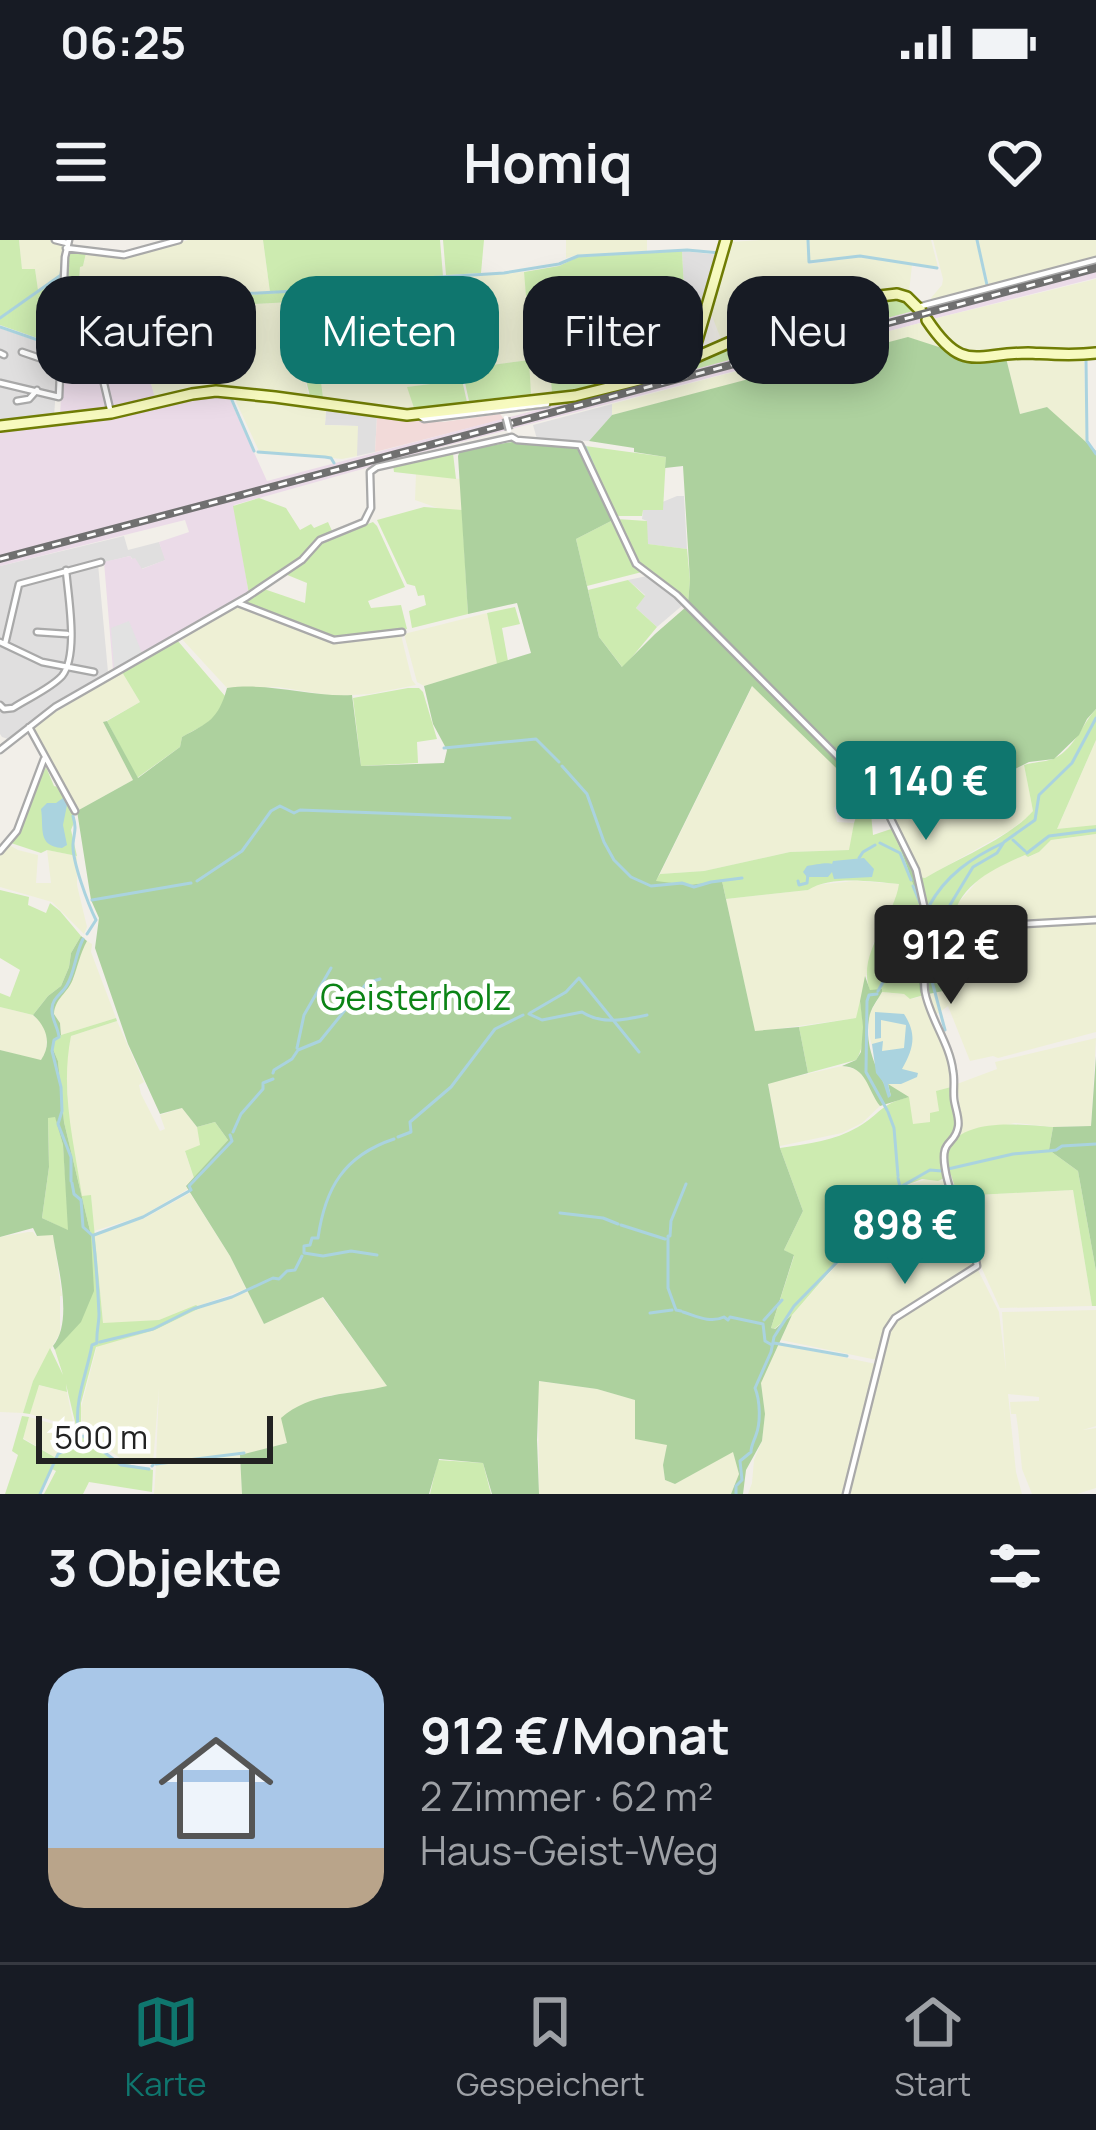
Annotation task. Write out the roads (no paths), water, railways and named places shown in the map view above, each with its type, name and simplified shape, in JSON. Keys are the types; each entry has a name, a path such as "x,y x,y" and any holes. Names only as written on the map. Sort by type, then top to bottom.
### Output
{"main road":[{"path":"703,321 727,240"},
{"path":"703,352 766,328 832,325 886,295 908,297 949,349 974,358 1096,353"},
{"path":"0,426 111,413 216,392 418,415 575,396 626,384"}],"street":[{"path":"55,240 124,255 179,240"},
{"path":"66,276 68,244"},
{"path":"922,313 1096,260"},
{"path":"22,352 36,357"},
{"path":"0,383 59,397 59,384"},
{"path":"105,384 111,413"},
{"path":"17,401 29,399 37,390"},
{"path":"418,415 424,419 505,414 575,396"},
{"path":"505,414 517,440 576,443 583,448 636,564 677,595 882,801 916,870 922,902 942,929"},
{"path":"2,745 111,674 238,603 302,560 320,540 364,522 371,508 370,472 377,467 511,433"},
{"path":"94,672 34,659 3,643 19,584 101,562"},
{"path":"0,705 13,708 58,679 66,668 70,634 66,570"},
{"path":"238,603 334,640 402,632"},
{"path":"37,632 70,634"},
{"path":"28,725 75,812"},
{"path":"0,851 17,831 44,759"},
{"path":"942,929 1096,920"},
{"path":"846,1494 890,1324 977,1266 946,1174 943,1151 959,1124 953,1071 925,986 925,968 942,929"}],"water":[{"path":"63,798 67,845 62,848 45,840 41,809"},
{"path":"864,858 874,869 872,877 834,879 832,872 828,877 807,877 803,872 807,866"},
{"path":"875,1012 904,1014 912,1035 902,1069 918,1073 901,1084 888,1084 888,1098 876,1073 872,1044 883,1041 882,1051 904,1048 906,1025 881,1020 881,1038 875,1039"}],"waterway":[{"path":"0,318 61,275 65,240"},
{"path":"808,240 809,262 860,256 937,268"},
{"path":"977,240 987,285"},
{"path":"256,293 504,273 578,256 687,250 720,253"},
{"path":"0,327 36,339"},
{"path":"1086,359 1087,441 1096,454"},
{"path":"231,398 254,451"},
{"path":"585,447 602,487"},
{"path":"258,452 325,457 334,463"},
{"path":"931,961 943,940 942,923 950,905 973,867 1035,820 1039,795 1072,763 1096,718"},
{"path":"444,748 536,739 559,762"},
{"path":"562,766 587,794 604,842 631,877 651,886 682,883 694,887 742,878"},
{"path":"197,881 242,851 271,811 280,806 294,813 510,818"},
{"path":"73,816 75,861 96,920 87,934"},
{"path":"1027,853 1049,836 1096,830"},
{"path":"1013,840 1025,851"},
{"path":"880,843 900,853 911,880"},
{"path":"929,906 960,868 1003,843"},
{"path":"859,858 875,845"},
{"path":"798,881 799,885 807,883 808,874"},
{"path":"92,900 191,883"},
{"path":"878,991 923,910 913,886"},
{"path":"71,1181 71,1157 58,1124 61,1087 52,1051 59,1037 52,1009 70,980 83,939"},
{"path":"297,1048 304,1015 331,968"},
{"path":"929,970 945,1030"},
{"path":"579,978 639,1052"},
{"path":"273,1073 298,1050 320,1041 367,983 380,979"},
{"path":"530,1013 566,992 578,979"},
{"path":"877,994 869,995 867,1001 866,1072 887,1110"},
{"path":"529,1014 542,1020 582,1012 605,1020 647,1015"},
{"path":"398,1137 411,1132 410,1122 451,1087 495,1029 523,1015"},
{"path":"233,1132 263,1083 273,1079"},
{"path":"888,1112 898,1176"},
{"path":"94,1235 143,1217 191,1190 189,1186 232,1141 230,1135"},
{"path":"377,1255 351,1251 323,1256 304,1253 304,1246 318,1238 326,1204 349,1165 394,1139"},
{"path":"1048,1151 1096,1144"},
{"path":"948,1169 1047,1151"},
{"path":"902,1186 930,1170 942,1171"},
{"path":"736,1494 742,1480 740,1461 751,1452 759,1424 755,1388 774,1337 794,1306 894,1198 900,1187 898,1178"},
{"path":"72,1183 81,1200 83,1227 93,1236 99,1314 97,1343 92,1345 80,1395 78,1425"},
{"path":"670,1236 686,1184"},
{"path":"560,1213 618,1224"},
{"path":"621,1225 665,1239"},
{"path":"668,1236 668,1288 676,1310 681,1311"},
{"path":"100,1342 153,1329 193,1309 279,1279 295,1270 302,1256"},
{"path":"764,1320 782,1300"},
{"path":"650,1313 672,1310"},
{"path":"683,1312 763,1324 765,1341 772,1345"},
{"path":"774,1343 847,1356"},
{"path":"40,1494 58,1454 77,1432"},
{"path":"83,1436 121,1465 149,1469"},
{"path":"156,1464 244,1453"}],"railway":[{"path":"0,559 1096,268"}],"park label":[{"name":"Geisterholz","path":"416,997"}]}
